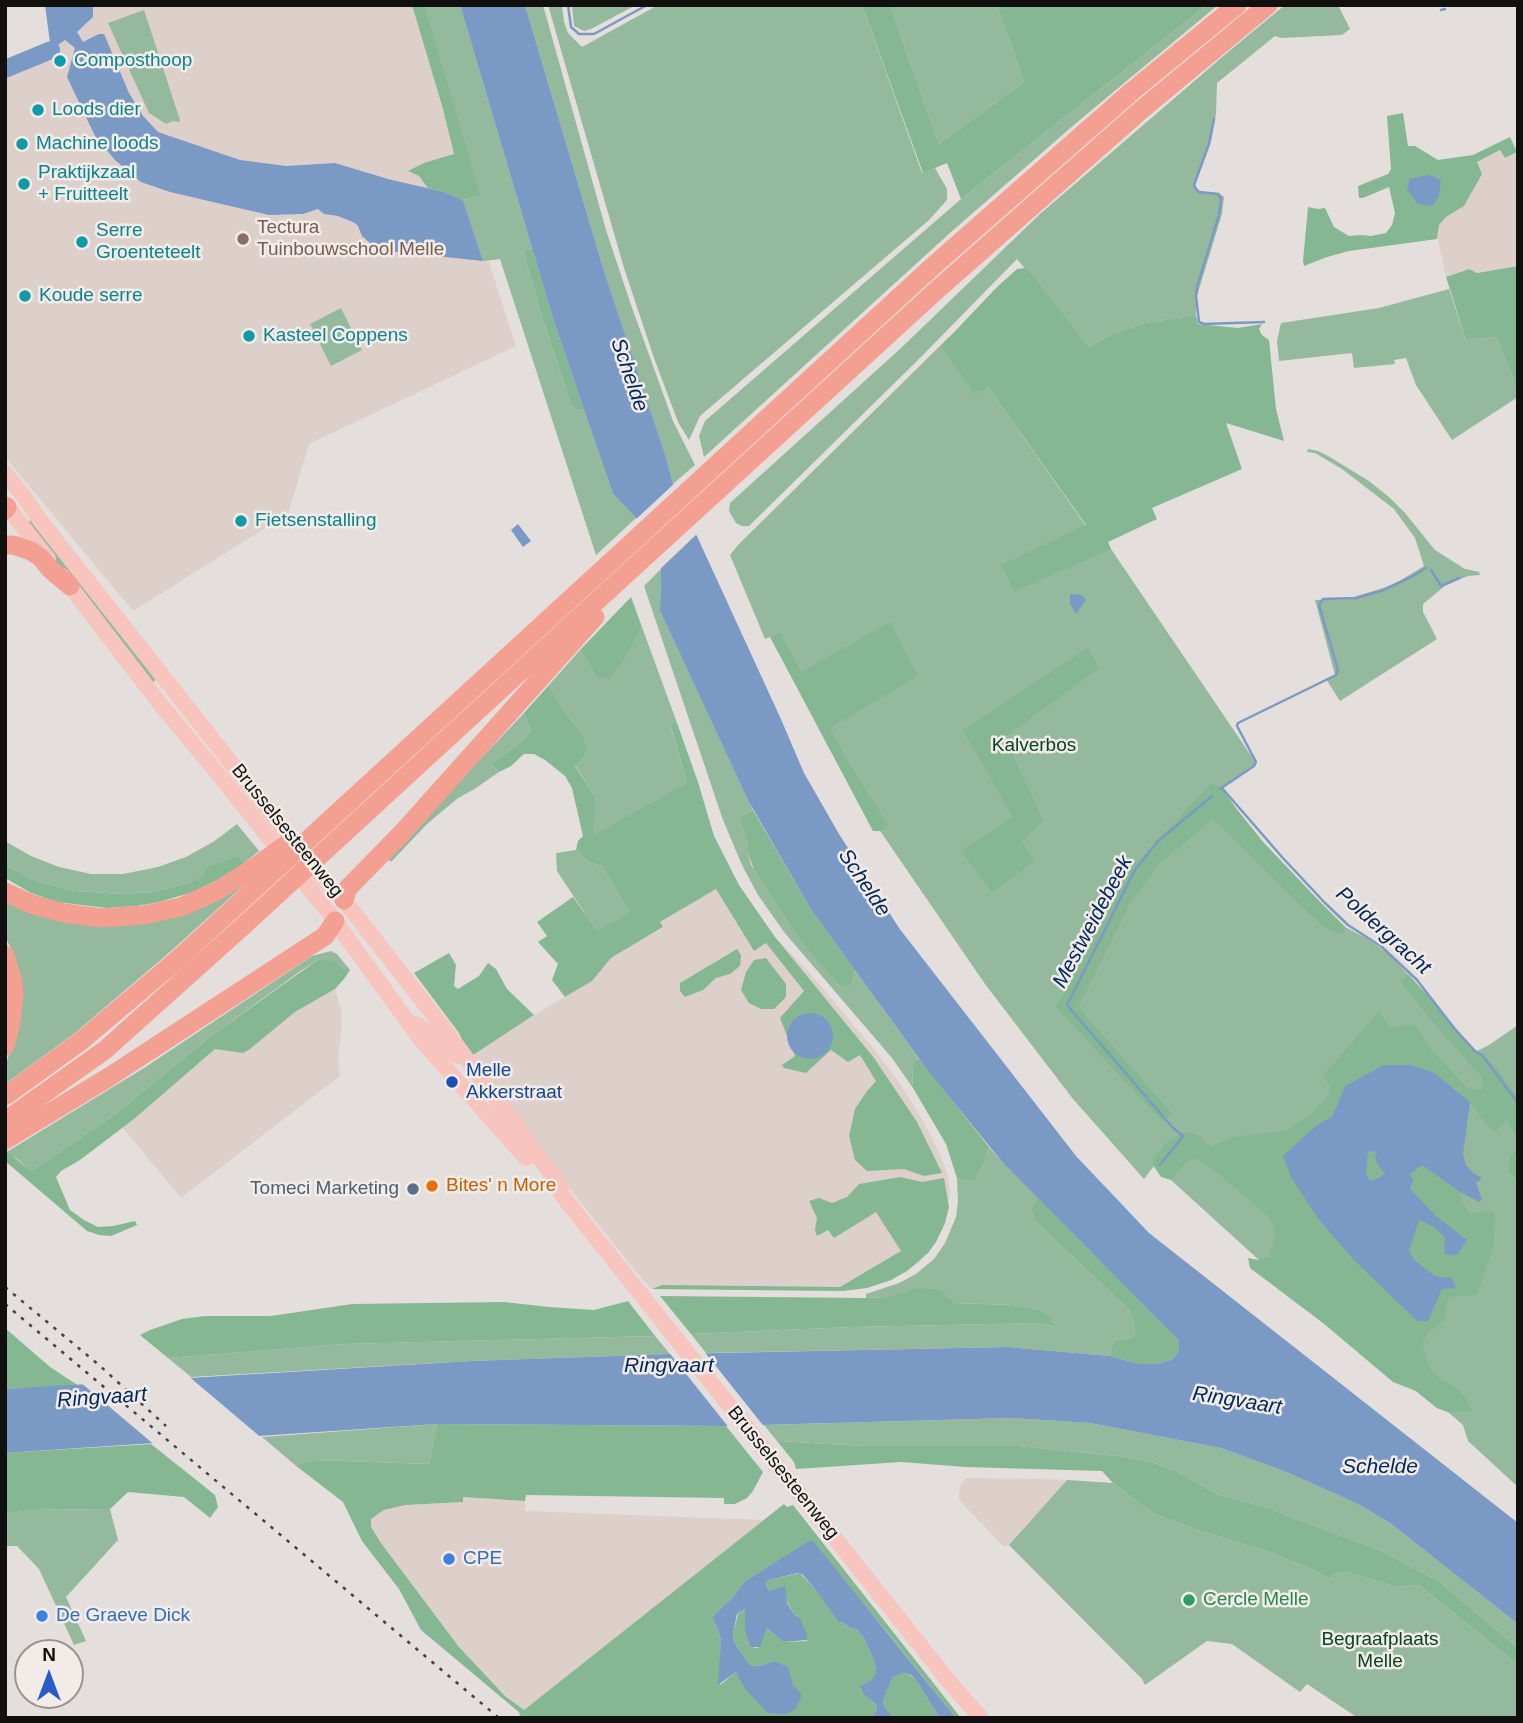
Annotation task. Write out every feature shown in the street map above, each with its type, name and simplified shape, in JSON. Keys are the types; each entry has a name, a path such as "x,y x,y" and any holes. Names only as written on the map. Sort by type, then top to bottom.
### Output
{"highway":[{"path":"5,1096 81,1041 177,960 336,809 932,267 1131,92 1237,5"},
{"path":"8,1133 241,928 938,289 1140,111 1268,5"},
{"path":"5,545 31,551 69,586"},
{"path":"340,892 401,834 617,586"},
{"path":"5,892 31,904 64,913 101,918 144,915 180,907 217,891 336,809"},
{"path":"8,1133 109,1077 325,936 335,921"},
{"path":"5,955 14,995 5,1046"}],"main road":[{"name":"Brusselsesteenweg","path":"5,473 39,519 340,892 561,1187 561,1194 951,1684 981,1718"},
{"path":"5,481 6,505 22,505 39,519"},
{"name":"Brusselsesteenweg","path":"6,505 161,705 225,781 335,921 421,1040 506,1134 554,1193 561,1194"},
{"path":"225,781 237,789 315,887 340,892 335,921"},
{"path":"377,978 417,1024 470,1063"},
{"path":"421,1040 433,1045 494,1096"}],"shaded area":[{"name":"Tectura Tuinbouwschool Melle","path":"45,5 412,5 454,154 516,346 309,444 288,514 133,611 5,457 5,69 51,50"},
{"path":"1500,150 1505,158 1518,152 1518,266 1477,273 1464,270 1446,277 1437,236 1439,225 1446,217 1464,206 1472,190 1476,162"},
{"path":"716,889 754,951 775,937 810,973 874,1049 902,1086 942,1159 950,1193 945,1223 936,1242 919,1263 891,1280 867,1288 842,1291 652,1289 558,1174 473,1055 592,981 611,958 663,928 660,922"},
{"path":"335,989 342,1026 338,1057 340,1076 181,1198 122,1127 215,1049 250,1049 295,1012"},
{"path":"967,1478 1067,1480 1009,1545 1004,1547 959,1500 961,1484"},
{"path":"463,1497 525,1501 525,1511 764,1520 524,1710 505,1696 459,1647 371,1527 371,1519 384,1510 405,1505 463,1502"}],"green space":[{"path":"412,5 425,5 480,195 463,200 428,188 419,176 408,171 454,154"},
{"path":"425,5 460,5 532,248 523,250 571,405 577,410 584,409 613,494 636,518 596,555 500,259 483,261 463,200 479,195"},
{"path":"525,5 543,5 606,230 673,421 695,465 673,484 604,271"},
{"path":"548,5 562,5 568,33 582,47 658,5 862,5 922,173 935,168 947,189 947,200 929,220 700,416 689,440 678,422 624,268"},
{"path":"572,5 636,5 584,31 574,26"},
{"path":"862,5 890,5 939,144 1024,82 997,5 1207,5 961,199 947,163 923,173"},
{"path":"890,5 997,5 1024,82 939,144"},
{"path":"1207,5 1218,5 951,232 704,457 699,436 705,421 961,199"},
{"path":"1285,5 1338,5 1350,29 1342,35 1275,36 1217,83 1216,114 1211,141 1195,185 1197,191 1219,193 1224,197 1222,214 1196,299 1196,315 1145,323 1110,335 1089,347 1017,259 749,526 736,523 729,511 730,503 900,349 1040,214"},
{"path":"144,10 179,122 166,124 149,113 108,23"},
{"path":"1403,113 1408,146 1415,146 1438,160 1473,155 1510,137 1517,152 1505,158 1500,150 1477,162 1482,174 1464,206 1446,217 1439,225 1437,239 1349,251 1304,266 1308,207 1325,208 1334,227 1349,236 1386,233 1392,225 1395,213 1389,187 1359,198 1358,186 1388,174 1391,169 1387,116"},
{"path":"532,248 584,409 577,410 571,405 540,310 523,250"},
{"path":"1518,266 1518,390 1496,337 1466,340 1446,277 1469,269 1477,273"},
{"path":"1026,268 1089,347 1110,335 1145,323 1196,315 1198,324 1238,328 1262,324 1259,329 1269,340 1276,409 1284,441 1226,423 1242,469 1152,508 1157,519 1108,542 1111,549 1015,591 1001,565 1086,525 988,387 975,394 941,346 996,288 1017,269"},
{"path":"1449,289 1466,340 1496,337 1518,390 1518,397 1452,440 1416,385 1406,358 1394,360 1395,364 1354,368 1352,353 1279,361 1277,341 1281,323 1379,308"},
{"path":"341,308 362,350 331,366 310,324"},
{"name":"Kalverbos","path":"949,337 988,387 1086,526 1111,549 1256,763 1222,788 1263,842 1345,927 1389,954 1475,1052 1518,1025 1518,1487 1468,1441 1463,1425 1448,1412 1437,1408 1259,1260 1154,1166 1144,1179 1073,1099 985,984 874,822 775,635 765,639 730,555"},
{"path":"1308,449 1328,456 1369,481 1405,513 1435,550 1465,569 1479,572 1480,575 1468,576 1446,585 1423,604 1423,612 1437,639 1340,701 1326,679 1335,675 1315,600 1347,599 1393,585 1424,566 1415,538 1394,509 1342,469 1315,453 1307,452"},
{"path":"32,519 158,678 151,684 26,524"},
{"path":"661,569 660,611 753,810 739,817 751,865 789,924 840,986 853,981 855,970 919,1059 912,1062 913,1088 892,1058 784,932 758,895 742,865 723,820 644,586"},
{"path":"631,597 642,627 610,678 597,678 580,650"},
{"path":"890,622 918,676 830,728 888,825 881,831 873,831 770,637 780,633 801,672"},
{"path":"642,627 677,723 670,725 687,782 593,837 594,795 575,765 584,757 581,732 549,685 580,650 597,678 633,642"},
{"path":"1088,648 1099,668 1005,737 1043,821 1021,841 1035,861 992,892 961,851 1013,817 963,730"},
{"path":"549,685 581,732 587,747 584,757 575,766 594,795 593,836 687,782 670,724 677,723 714,836 739,885 775,937 874,1058 917,1122 942,1173 924,1176 904,1169 867,1171 855,1160 849,1136 855,1109 876,1081 860,1055 848,1062 831,1050 806,1073 784,1068 782,1065 795,1056 780,1018 804,991 766,943 754,951 716,889 660,922 663,927 611,958 592,981 565,997 552,980 558,964 538,942 547,936 537,922 573,897 597,931 629,912 602,866 588,862 576,850 578,841 583,836 572,788 565,776 534,754 524,754 511,766 499,772 491,764 531,731 524,713"},
{"path":"524,713 531,731 491,764 499,772 458,798 427,824 391,862 387,858"},
{"path":"1212,783 1222,788 1263,842 1345,927 1342,933 1335,933 1321,924 1213,819 1159,864 1131,902 1078,1007 1172,1114 1162,1121 1056,1007 1133,866"},
{"path":"753,810 810,908 855,970 853,981 849,985 840,986 820,964 789,924 754,870 739,817"},
{"path":"237,824 259,851 244,863 204,869 206,876 154,892 121,894 74,891 34,880 5,865 5,841 31,856 59,867 91,874 123,874 158,867 186,857"},
{"path":"576,850 588,862 602,866 629,912 597,932 557,871 556,853"},
{"path":"236,857 244,863 228,875 190,893 137,906 106,908 57,902 31,893 5,878 5,865 34,880 74,891 121,894 154,892 205,876 204,869"},
{"path":"245,884 75,1033 5,1084 5,1068 18,1023 12,951 5,936 5,897 100,923"},
{"path":"737,949 741,955 740,966 730,974 716,978 703,990 685,997 680,991 680,983"},
{"path":"331,951 337,954 350,970 343,970 319,959 211,1036 114,1115 31,1171 16,1158 5,1153 144,1068 312,956"},
{"path":"449,953 456,965 454,986 458,989 479,976 488,963 496,969 507,989 534,1015 473,1055 414,973"},
{"path":"766,958 786,984 786,997 774,1009 761,1009 749,1003 741,990 746,972 754,960"},
{"path":"319,959 336,963 343,970 350,970 335,989 295,1012 243,1053 215,1049 134,1119 56,1177 70,1210 84,1220 98,1227 135,1221 137,1225 111,1236 87,1231 5,1161 5,1153 10,1154 31,1171 114,1115 211,1036"},
{"path":"1408,974 1475,1052 1496,1067 1518,1099 1518,1139 1507,1119 1496,1132 1488,1127 1470,1102 1345,1086 1332,1117 1317,1125 1428,1320 1442,1289 1456,1288 1452,1278 1435,1276 1414,1260 1409,1251 1419,1220 1434,1227 1445,1238 1467,1241 1409,1189 1410,1174 1422,1165 1460,1192 1462,1202 1469,1213 1488,1211 1495,1214 1493,1248 1477,1295 1448,1297 1446,1318 1428,1333 1422,1344 1431,1371 1454,1386 1466,1398 1472,1411 1448,1412 1437,1408 1416,1391 1393,1382 1323,1323 1250,1268 1248,1258 1259,1260 1269,1257 1275,1229 1268,1216 1214,1170 1197,1159 1187,1161 1171,1180 1161,1177 1153,1165 1154,1157 1168,1142 1183,1133 1189,1132 1213,1146 1233,1137 1284,1131 1309,1116 1328,1097 1331,1087 1323,1076 1379,1011 1390,1028 1416,1026 1430,1048 1467,1088 1482,1090 1482,1077 1401,982"},
{"path":"919,1059 989,1147 974,1182 957,1178 946,1144 913,1088 912,1062"},
{"path":"989,1147 1037,1197 1031,1209 1035,1221 1129,1310 1135,1326 1134,1337 1113,1341 1110,1356 1008,1347 706,1353 691,1334 1041,1323 1054,1327 1036,1309 1012,1305 955,1303 944,1293 907,1291 888,1297 866,1298 866,1294 916,1274 934,1259 945,1243 956,1217 957,1178 974,1182"},
{"path":"1518,1148 1516,1178 1508,1171 1510,1157"},
{"path":"1368,1151 1377,1151 1375,1160 1385,1174 1374,1180 1366,1174"},
{"path":"900,1177 922,1182 944,1178 949,1207 945,1223 928,1253 907,1271 891,1280 867,1288 842,1291 652,1289 662,1285 840,1287 901,1251 876,1212 834,1238 828,1230 817,1236 817,1218 809,1201 819,1198 832,1203 847,1197 859,1184"},
{"path":"1037,1197 1179,1341 1179,1351 1173,1359 1159,1364 1139,1364 1110,1356 1113,1341 1134,1337 1135,1326 1129,1310 1035,1221 1031,1209"},
{"path":"918,1288 944,1293 955,1303 1012,1305 1036,1309 1049,1316 1055,1327 1041,1323 691,1334 660,1296 866,1298 888,1297"},
{"path":"628,1301 655,1336 344,1344 168,1358 140,1335 182,1319 205,1316 271,1316 352,1304 504,1302 594,1310"},
{"path":"5,1328 50,1367 79,1386 5,1389"},
{"path":"655,1336 670,1354 472,1361 191,1377 168,1358 344,1344"},
{"path":"1012,1418 1090,1423 1221,1448 1284,1471 1358,1504 1390,1523 1518,1624 1518,1648 1440,1582 1382,1551 1268,1508 1219,1495 1176,1471 1154,1463 1126,1457 1018,1446 864,1446 777,1441 764,1425"},
{"path":"437,1424 429,1464 316,1460 295,1465 262,1437"},
{"path":"437,1424 726,1426 763,1472 747,1498 735,1504 724,1504 724,1498 526,1495 525,1501 463,1497 463,1502 405,1505 384,1510 371,1519 371,1527 381,1543 459,1647 505,1696 524,1710 784,1504 787,1507 793,1505 961,1718 956,1718 811,1541 744,1582 713,1616 721,1641 720,1685 736,1672 793,1685 784,1665 771,1662 759,1666 750,1665 734,1642 733,1634 738,1614 745,1609 745,1631 750,1647 758,1648 767,1628 783,1642 807,1641 798,1616 786,1600 769,1591 766,1586 769,1580 800,1573 841,1623 857,1629 865,1640 876,1672 873,1680 860,1688 863,1694 877,1705 871,1718 523,1718 421,1630 399,1589 362,1541 343,1502 295,1465 316,1460 429,1464"},
{"path":"777,1441 864,1446 1018,1446 1126,1457 1154,1463 1176,1471 1219,1495 1268,1508 1382,1551 1440,1582 1518,1648 1518,1665 1419,1585 1397,1587 1347,1572 1334,1574 1330,1579 1269,1552 1154,1514 1113,1483 1102,1471 901,1462 796,1469 794,1462"},
{"path":"151,1444 215,1495 218,1507 210,1518 184,1497 128,1492 110,1509 28,1510 5,1514 5,1453"},
{"name":"Begraafplaats Melle","path":"1067,1480 1113,1483 1154,1514 1269,1552 1330,1579 1334,1574 1347,1572 1397,1587 1419,1585 1518,1665 1518,1718 1358,1718 1307,1684 1300,1692 1232,1644 1207,1641 1145,1685 1009,1545"},
{"path":"110,1509 118,1540 66,1597 86,1641 71,1639 39,1569 17,1546 5,1546 5,1514 28,1510"},
{"path":"902,1672 915,1679 940,1718 893,1718 889,1714 883,1701 893,1677"}],"water":[{"path":"45,5 93,5 93,17 77,32 83,42 104,34 129,93 143,116 158,132 240,160 286,166 335,163 444,192 463,200 483,261 378,250 362,236 355,223 324,214 318,209 303,214 269,215 170,192 141,182 115,160 95,136 67,77 75,48 65,40 51,50"},
{"path":"460,5 525,5 604,271 673,484 804,773 899,928 1076,1156 1149,1233 1518,1523 1518,1624 1390,1523 1358,1504 1284,1471 1221,1448 1090,1423 1012,1418 726,1426 437,1424 5,1453 5,1389 472,1361 670,1354 1008,1347 1110,1356 1139,1364 1159,1364 1173,1359 1179,1351 1179,1341 1003,1163 928,1071 810,908 749,802 660,611 661,569 638,520 613,494 553,319"},
{"path":"1427,175 1438,178 1441,182 1439,196 1433,206 1418,204 1407,190 1410,179"},
{"path":"518,524 531,541 523,547 511,530"},
{"path":"1070,594 1082,595 1086,600 1076,614 1070,604"},
{"path":"810,1013 826,1020 833,1036 826,1052 810,1059 794,1052 787,1036 794,1020"},
{"path":"1384,1065 1411,1065 1434,1073 1470,1102 1463,1154 1466,1165 1482,1178 1476,1183 1482,1199 1479,1202 1460,1192 1422,1165 1410,1174 1413,1180 1410,1189 1436,1216 1467,1240 1457,1255 1444,1254 1445,1238 1434,1227 1419,1220 1409,1251 1414,1260 1435,1276 1452,1278 1456,1288 1442,1289 1428,1321 1417,1321 1355,1261 1319,1220 1291,1177 1283,1156 1317,1125 1332,1117 1345,1086","holes":["1368,1151 1377,1152 1377,1164 1385,1174 1370,1180 1366,1174"]},
{"path":"813,1541 956,1718 940,1718 915,1679 904,1672 893,1677 883,1701 893,1718 871,1718 877,1705 863,1694 860,1687 872,1680 876,1672 865,1640 857,1629 839,1622 815,1589 798,1573 769,1580 766,1586 769,1591 785,1586 787,1603 800,1618 807,1640 783,1642 767,1628 760,1647 750,1647 745,1631 745,1609 737,1614 733,1634 734,1642 750,1665 777,1662 788,1667 793,1685 801,1694 795,1709 785,1714 768,1713 745,1689 736,1672 718,1685 721,1641 713,1616 744,1582"}],"pier":[{"path":"676,482 699,532 657,572 634,521"},
{"path":"667,1350 703,1350 766,1429 730,1429"},
{"path":"186,1374 264,1440 157,1447 80,1382"}],"waterway":[{"path":"568,5 571,27 579,34 594,34 647,5"},
{"path":"1441,10 1445,9"},
{"path":"5,69 51,50"},
{"path":"1214,119 1209,144 1194,185 1199,192 1218,194 1221,199 1219,215 1197,287 1199,322 1264,322"},
{"name":"Mestweidebeek","path":"1220,789 1256,762 1237,726 1238,723 1336,675 1338,670 1319,605 1323,599 1356,598 1381,591 1426,568"},
{"name":"Mestweidebeek","path":"1431,570 1441,586 1459,578"},
{"name":"Poldergracht","path":"1222,788 1325,903 1348,925 1382,947 1417,980 1454,1028 1483,1056 1518,1103"},
{"name":"Mestweidebeek","path":"1160,1165 1183,1136 1172,1127 1067,1005 1135,870 1157,842 1212,796"}],"railway":[{"path":"5,1287 99,1365 166,1426"},
{"path":"5,1304 499,1718"}],"place":[{"name":"Composthoop","path":"60,61"},
{"name":"Loods dier","path":"38,110"},
{"name":"Machine loods","path":"22,144"},
{"name":"Praktijkzaal + Fruitteelt","path":"24,184"},
{"name":"Tectura Tuinbouwschool Melle","path":"243,239"},
{"name":"Serre Groenteteelt","path":"82,242"},
{"name":"Koude serre","path":"25,296"},
{"name":"Kasteel Coppens","path":"249,336"},
{"name":"Fietsenstalling","path":"241,521"},
{"name":"Melle Akkerstraat","path":"452,1082"},
{"name":"Bites' n More","path":"432,1186"},
{"name":"Tomeci Marketing","path":"413,1189"},
{"name":"CPE","path":"449,1559"},
{"name":"Cercle Melle","path":"1189,1600"},
{"name":"De Graeve Dick","path":"42,1616"}],"water label":[{"name":"Schelde","path":"629,375"},
{"name":"Schelde","path":"864,883"},
{"name":"Ringvaart","path":"669,1366"},
{"name":"Ringvaart","path":"102,1398"},
{"name":"Ringvaart","path":"1237,1401"},
{"name":"Schelde","path":"1380,1467"}]}
